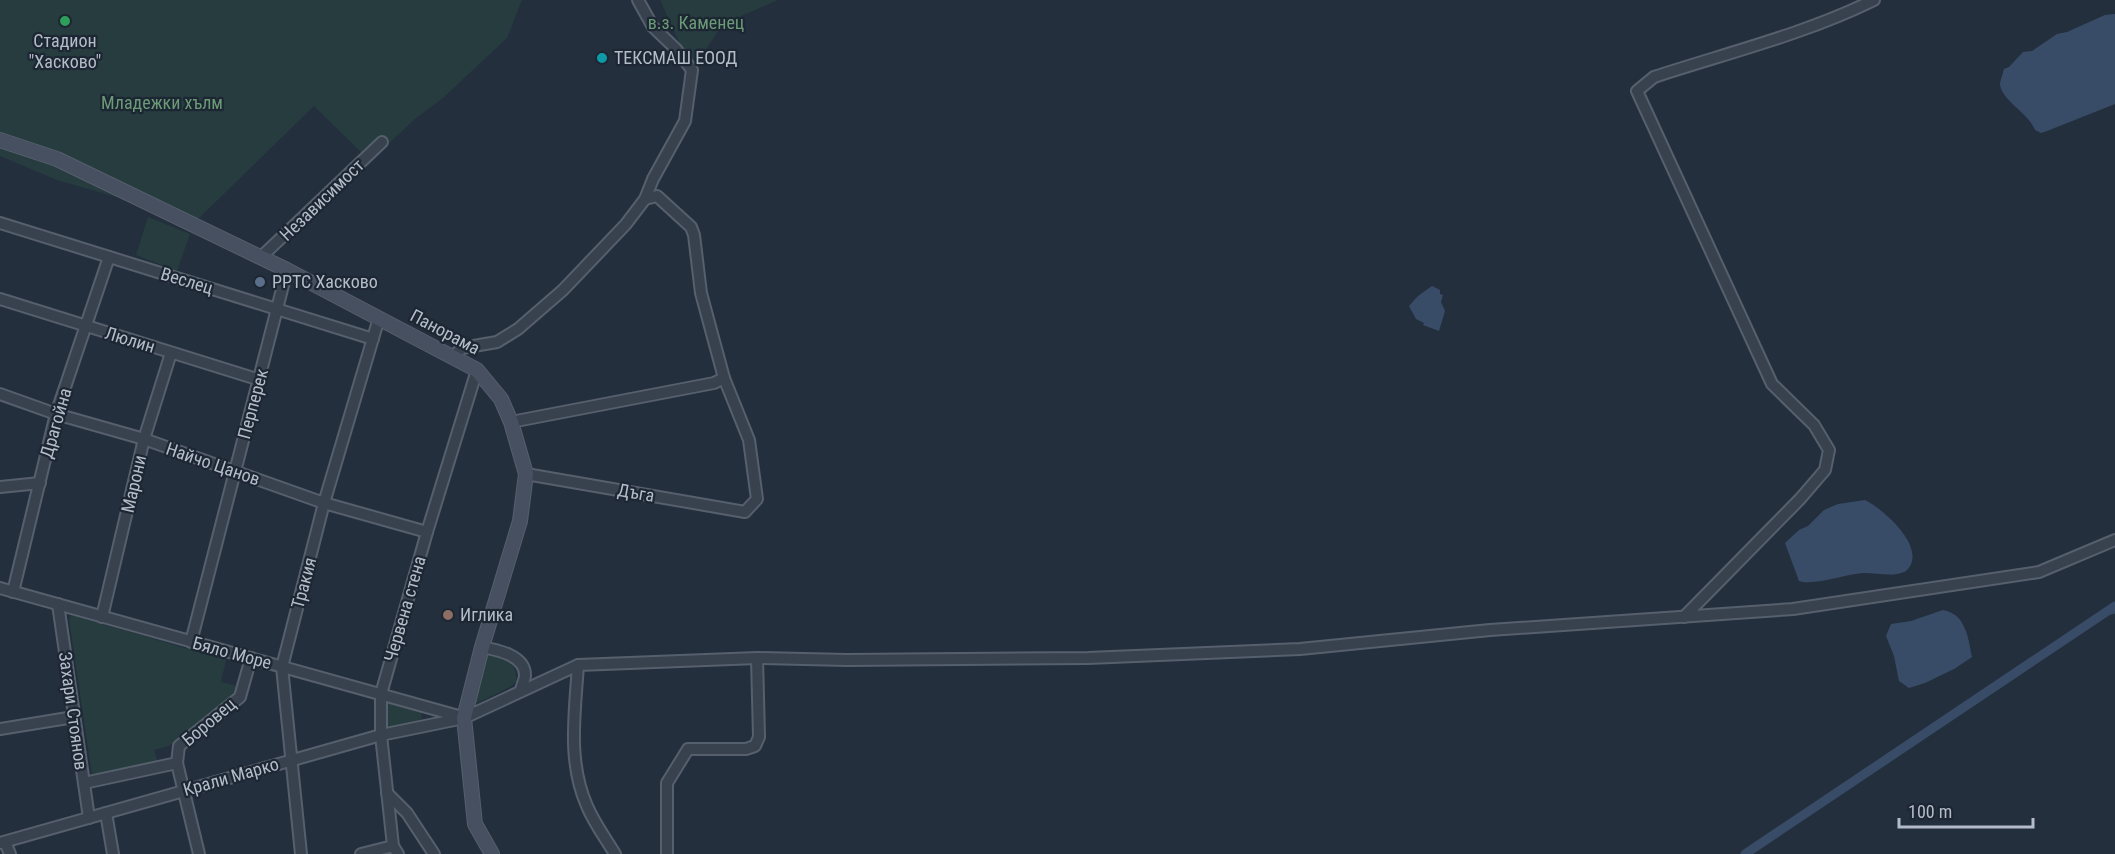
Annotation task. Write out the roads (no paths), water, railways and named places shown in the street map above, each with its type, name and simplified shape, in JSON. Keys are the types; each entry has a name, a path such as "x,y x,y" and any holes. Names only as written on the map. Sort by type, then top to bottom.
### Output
{"street":[{"path":"454,356 462,348 497,342 534,316 592,261 645,199 653,179 685,121 692,70 676,49 653,27 638,0"},
{"path":"1684,617 1813,484 1825,470 1829,450 1814,425 1772,384 1636,91 1654,77 1786,35 1874,0"},
{"name":"Панорама","path":"0,140 57,159 261,257 454,356 477,370 501,399 511,422 526,474 520,521 482,647 464,718 475,824 492,854"},
{"name":"Независимост","path":"261,257 382,142"},
{"path":"511,422 714,383 724,378 701,293 691,227 657,196 645,199"},
{"name":"Веслец","path":"0,223 374,339"},
{"name":"Драгойна","path":"13,592 56,414 110,257"},
{"name":"Перперек","path":"190,642 287,270"},
{"name":"Люлин","path":"0,299 260,380"},
{"name":"Тракия","path":"301,854 282,667 324,502 379,318"},
{"name":"Марони","path":"102,617 144,440 171,353"},
{"name":"Червена стена","path":"395,850 381,735 381,694 427,532 477,370"},
{"name":"Дъга","path":"526,474 745,512 757,499 749,440 724,378"},
{"name":"Найчо Цанов","path":"0,394 56,414 144,440 324,502 427,532"},
{"path":"0,487 40,483"},
{"path":"615,854 587,808 577,777 573,749 578,664 757,658 847,660 1088,658 1300,649 1490,630 1793,609 2039,572 2115,540"},
{"name":"Бяло Море","path":"0,588 464,718"},
{"name":"Захари Стоянов","path":"58,604 89,818"},
{"path":"482,647 506,653 520,662 525,673 521,690"},
{"name":"Боровец","path":"84,783 177,763 179,746 240,697 251,658"},
{"path":"667,854 667,783 688,749 746,749 755,746 759,738 757,658"},
{"name":"Крали Марко","path":"2,842 381,735 464,718 578,664"},
{"path":"0,729 74,717"},
{"path":"177,763 199,854"},
{"path":"387,793 407,813 434,854"},
{"path":"106,813 113,854"},
{"path":"2,842 10,854"},
{"path":"361,854 395,850"}],"water":[{"path":"2115,14 2115,104 2041,133 2035,130 2001,89 2000,83 2004,69 2009,67 2023,52 2032,51 2057,34 2067,32 2105,15"},
{"path":"1432,286 1440,290 1440,294 1443,295 1441,302 1445,311 1439,331 1423,325 1424,323 1416,319 1409,306"},
{"path":"1865,500 1882,511 1900,529 1907,540 1912,550 1912,560 1908,569 1899,574 1863,573 1813,582 1799,581 1785,543 1799,530 1808,526 1824,510 1838,504"},
{"path":"1943,610 1957,616 1965,628 1972,657 1954,669 1909,688 1899,681 1894,656 1886,636 1891,624 1911,621"}],"waterway":[{"path":"1745,854 2115,606"},
{"path":"2103,615 2115,612"}],"place":[{"name":"Стадион \"Хасково\"","path":"65,21"},
{"name":"ТЕКСМАШ ЕООД","path":"602,58"},
{"name":"РРТС Хасково","path":"260,282"},
{"name":"Иглика","path":"448,615"}],"park label":[{"name":"в.з. Каменец","path":"696,23"},
{"name":"Младежки хълм","path":"162,103"}]}
